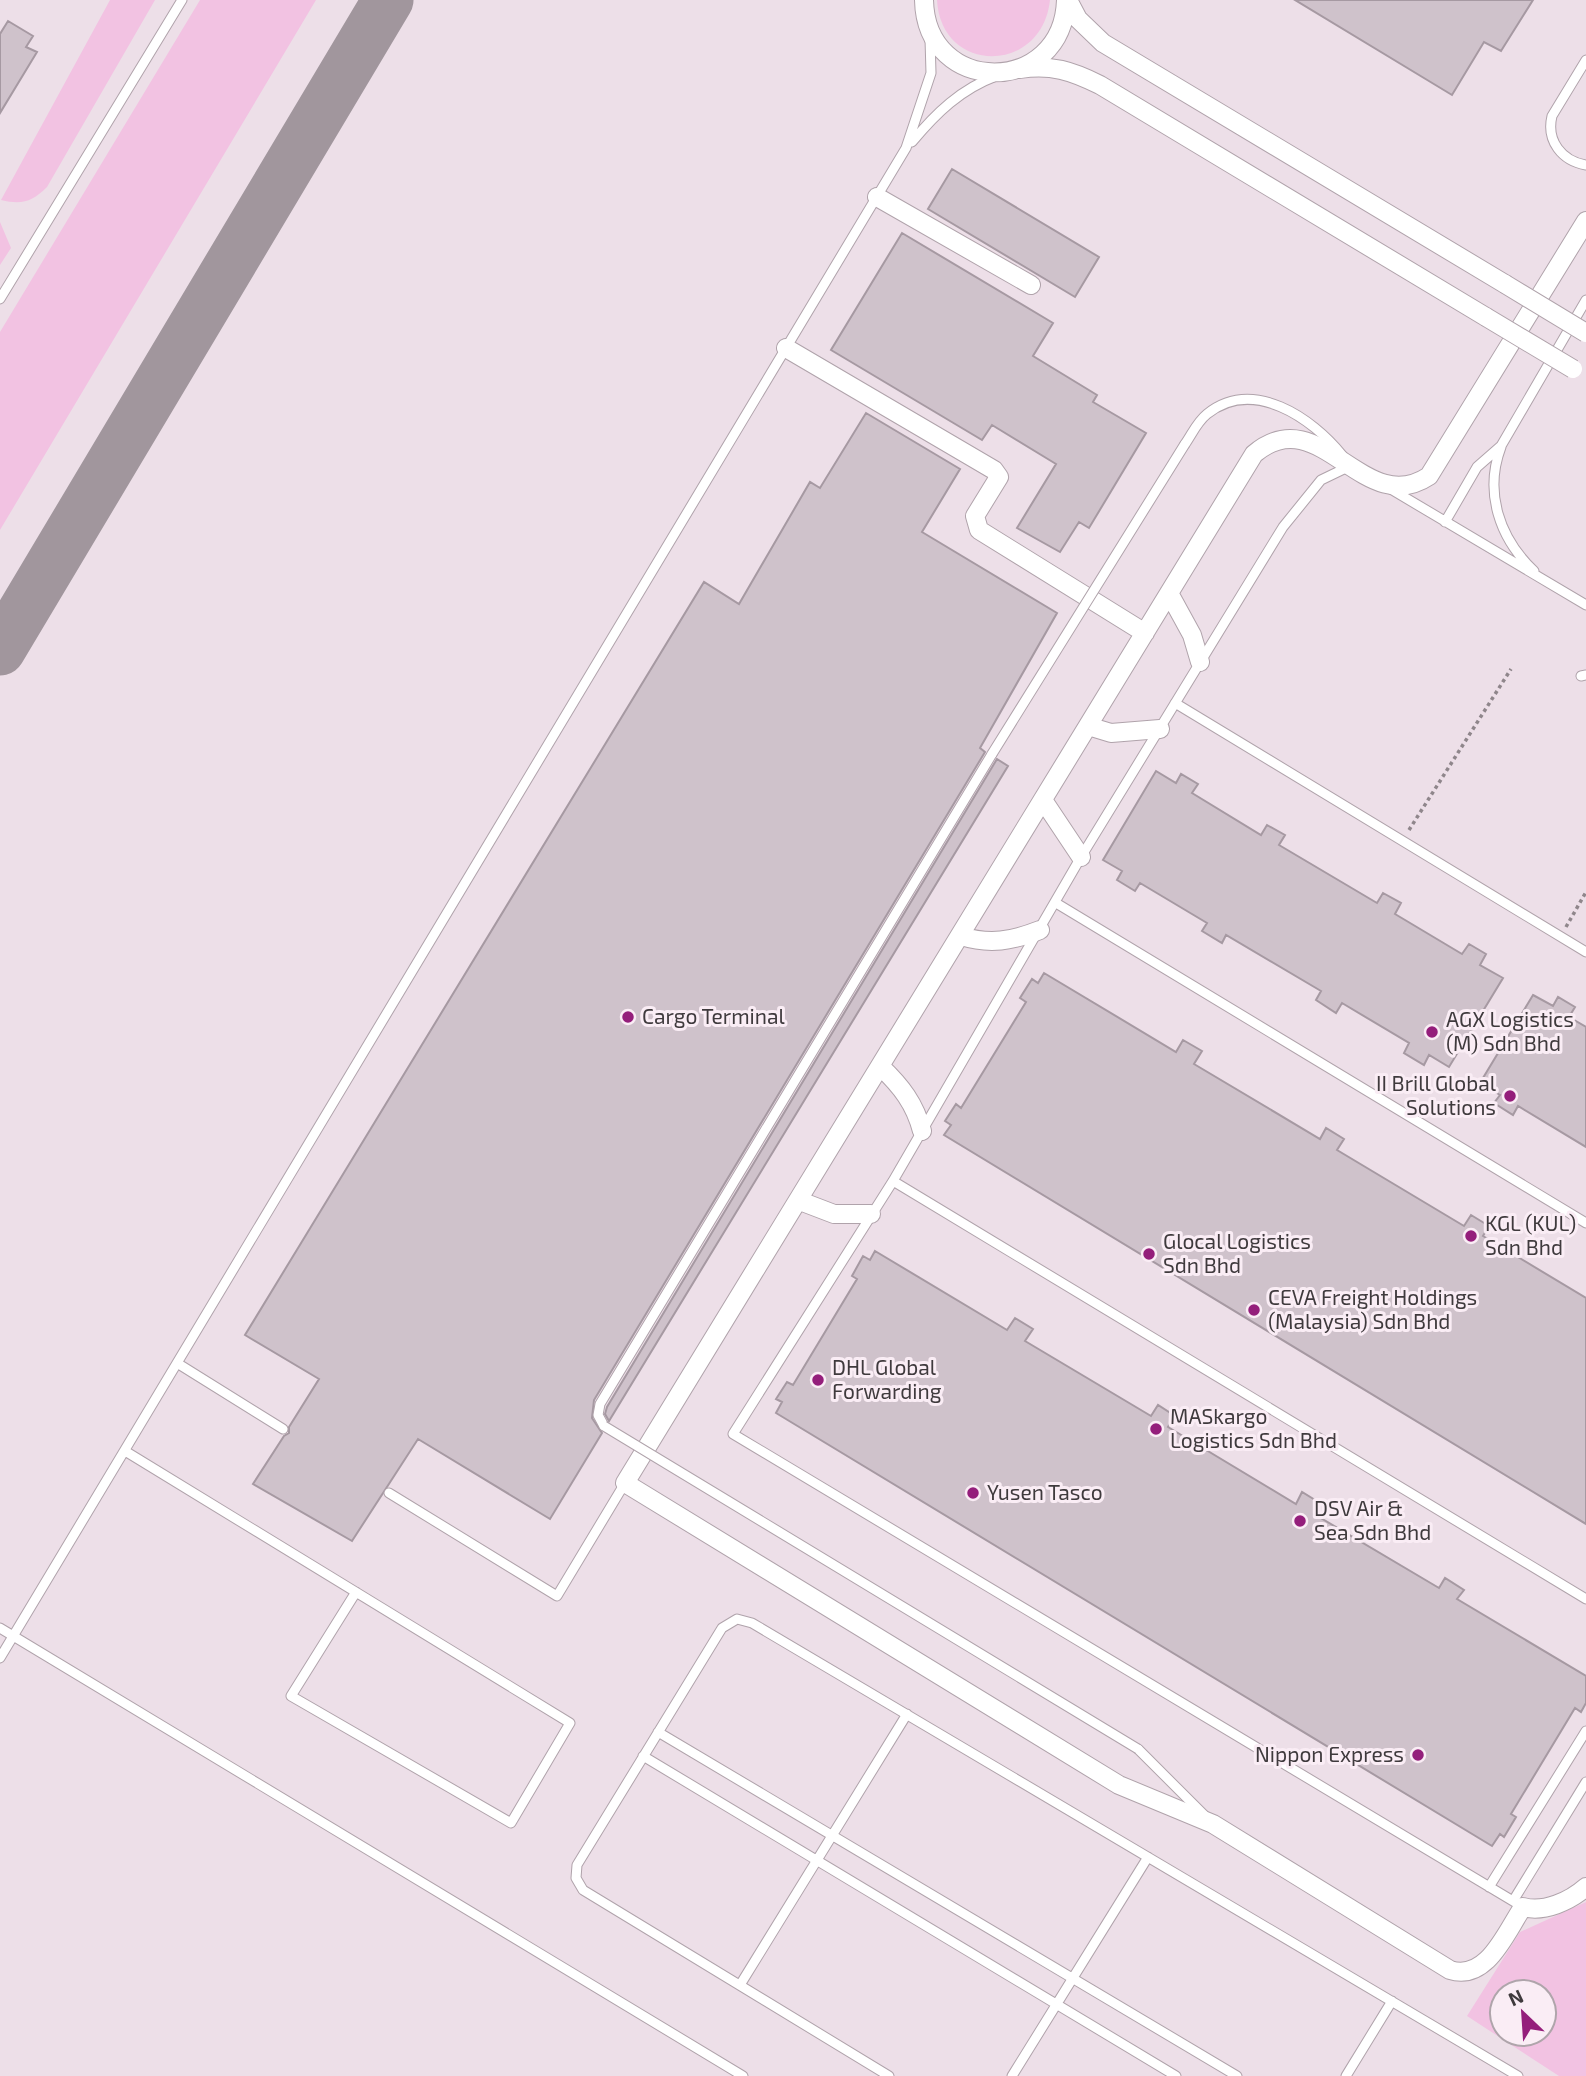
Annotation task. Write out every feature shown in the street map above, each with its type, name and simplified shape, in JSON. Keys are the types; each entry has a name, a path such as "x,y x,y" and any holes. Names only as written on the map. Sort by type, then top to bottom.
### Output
{"street":[{"path":"1013,71 1041,57 1057,38 1067,0"},
{"path":"1067,0 1078,19 1103,43 1586,333"},
{"path":"924,10 937,44 951,58 968,68 987,73 1040,66 1061,68 1100,85 1580,373"},
{"path":"877,197 1031,285"},
{"path":"1586,221 1435,470 1413,486 1385,486 1303,440 1275,439 1254,454 800,1201 625,1483 1119,1785 1213,1824 1459,1973 1470,1972 1487,1961 1518,1904 1534,1910 1547,1907 1586,1887"},
{"path":"786,348 994,470 999,477 975,516 979,530 1145,633"},
{"path":"1169,593 1192,635 1200,662"},
{"path":"1088,726 1111,733 1160,729"},
{"path":"1043,800 1081,857"},
{"path":"961,936 980,942 998,942 1040,930"},
{"path":"881,1067 905,1093 917,1111 922,1131"},
{"path":"800,1201 834,1214 871,1214"}],"lane":[{"path":"0,299 182,0"},
{"path":"906,148 931,73 932,50 924,10"},
{"path":"1586,60 1552,117 1550,126 1551,136 1563,154 1571,161 1586,165"},
{"path":"0,1658 906,148 934,116 961,93 1013,71"},
{"path":"1547,582 1521,556 1496,506 1491,487 1501,446 1586,300"},
{"path":"1213,1824 1138,1749 604,1426 598,1415 600,1404 992,754 1185,444 1209,412 1224,404 1256,399 1272,403 1322,431 1350,466 1330,473 1305,497 1081,857 893,1181 733,1434 1518,1904 1586,1782"},
{"path":"1444,522 1477,467 1501,446"},
{"path":"1385,486 1586,605"},
{"path":"1175,704 1586,952"},
{"path":"1056,903 1586,1223"},
{"path":"893,1181 1586,1599"},
{"path":"177,1363 283,1429"},
{"path":"125,1451 356,1592 570,1723 511,1823 290,1696 356,1592"},
{"path":"389,1493 557,1596 625,1483"},
{"path":"889,2076 583,1890 576,1878 577,1864 722,1628 737,1619 752,1623 1518,2076"},
{"path":"0,1628 743,2076"},
{"path":"740,1985 907,1714"},
{"path":"1489,1887 1586,1731"},
{"path":"659,1732 1237,2076"},
{"path":"643,1756 1176,2076"},
{"path":"1012,2076 1148,1857"},
{"path":"1346,2076 1392,2001"}],"path":[{"path":"1402,841 1511,669"},
{"path":"1560,936 1586,892"}],"shaded area":[{"path":"110,0 155,0 47,187 26,201 1,200"},
{"path":"200,0 316,0 0,530 0,332"},
{"path":"937,0 1050,0 1043,25 1030,42 1012,53 992,56 972,53 955,42 943,25"},
{"path":"0,222 11,248 0,265"},
{"path":"1586,1902 1586,2076 1559,2076 1516,2048 1558,2048 1558,1978 1491,1978 1520,1932"},
{"path":"1488,1983 1488,2030 1467,2016"}],"building":[{"path":"1295,0 1533,0 1501,51 1484,42 1452,95"},
{"path":"8,21 33,36 26,47 37,52 0,113 0,34"},
{"path":"952,169 1099,257 1075,297 928,209"},
{"path":"902,233 1053,323 1033,356 1097,395 1093,402 1146,433 1089,528 1079,522 1060,552 1017,528 1056,464 992,425 982,440 831,350"},
{"name":"Cargo Terminal","path":"866,413 960,469 922,532 1057,613 980,748 985,752 594,1400 592,1418 602,1433 550,1519 418,1439 352,1541 253,1484 284,1436 289,1433 289,1427 319,1379 245,1335 704,582 739,604 810,482 820,488"},
{"path":"997,759 1008,766 609,1421 605,1414 607,1407"},
{"path":"1156,771 1176,783 1181,774 1198,784 1192,793 1261,835 1267,825 1285,835 1279,845 1377,903 1383,893 1401,903 1395,914 1462,954 1469,944 1486,954 1480,965 1503,978 1449,1067 1429,1055 1424,1065 1404,1053 1409,1043 1342,1003 1336,1013 1316,1000 1321,991 1226,935 1222,943 1202,931 1207,923 1140,883 1135,891 1117,880 1122,871 1103,860"},
{"path":"1044,973 1176,1052 1183,1040 1202,1051 1194,1064 1320,1139 1326,1128 1344,1139 1337,1150 1464,1226 1471,1215 1489,1226 1483,1236 1586,1298 1586,1524 944,1135 951,1125 945,1121 956,1104 961,1108 1026,1002 1020,998 1032,979 1038,983"},
{"path":"1533,995 1553,1006 1558,997 1575,1007 1569,1017 1586,1027 1586,1147 1518,1106 1513,1115 1494,1103 1500,1095 1480,1083"},
{"path":"875,1251 1007,1330 1015,1318 1033,1329 1025,1341 1151,1416 1158,1405 1175,1416 1168,1427 1296,1504 1302,1492 1320,1503 1314,1514 1439,1588 1445,1578 1464,1590 1457,1599 1586,1676 1586,1703 1581,1712 1575,1708 1511,1814 1516,1817 1504,1837 1500,1834 1492,1846 776,1413 782,1402 776,1399 787,1382 793,1385 857,1279 852,1276 863,1256 870,1260"}],"taxiway":[{"path":"0,650 388,0"}],"place":[{"name":"Cargo Terminal","path":"628,1017"},
{"name":"AGX Logistics (M) Sdn Bhd","path":"1432,1032"},
{"name":"II Brill Global Solutions","path":"1510,1096"},
{"name":"KGL (KUL) Sdn Bhd","path":"1471,1236"},
{"name":"Glocal Logistics Sdn Bhd","path":"1149,1254"},
{"name":"CEVA Freight Holdings (Malaysia) Sdn Bhd","path":"1254,1310"},
{"name":"DHL Global Forwarding","path":"818,1380"},
{"name":"MASkargo Logistics Sdn Bhd","path":"1156,1429"},
{"name":"Yusen Tasco","path":"973,1493"},
{"name":"DSV Air & Sea Sdn Bhd","path":"1300,1521"},
{"name":"Nippon Express","path":"1418,1755"}]}
